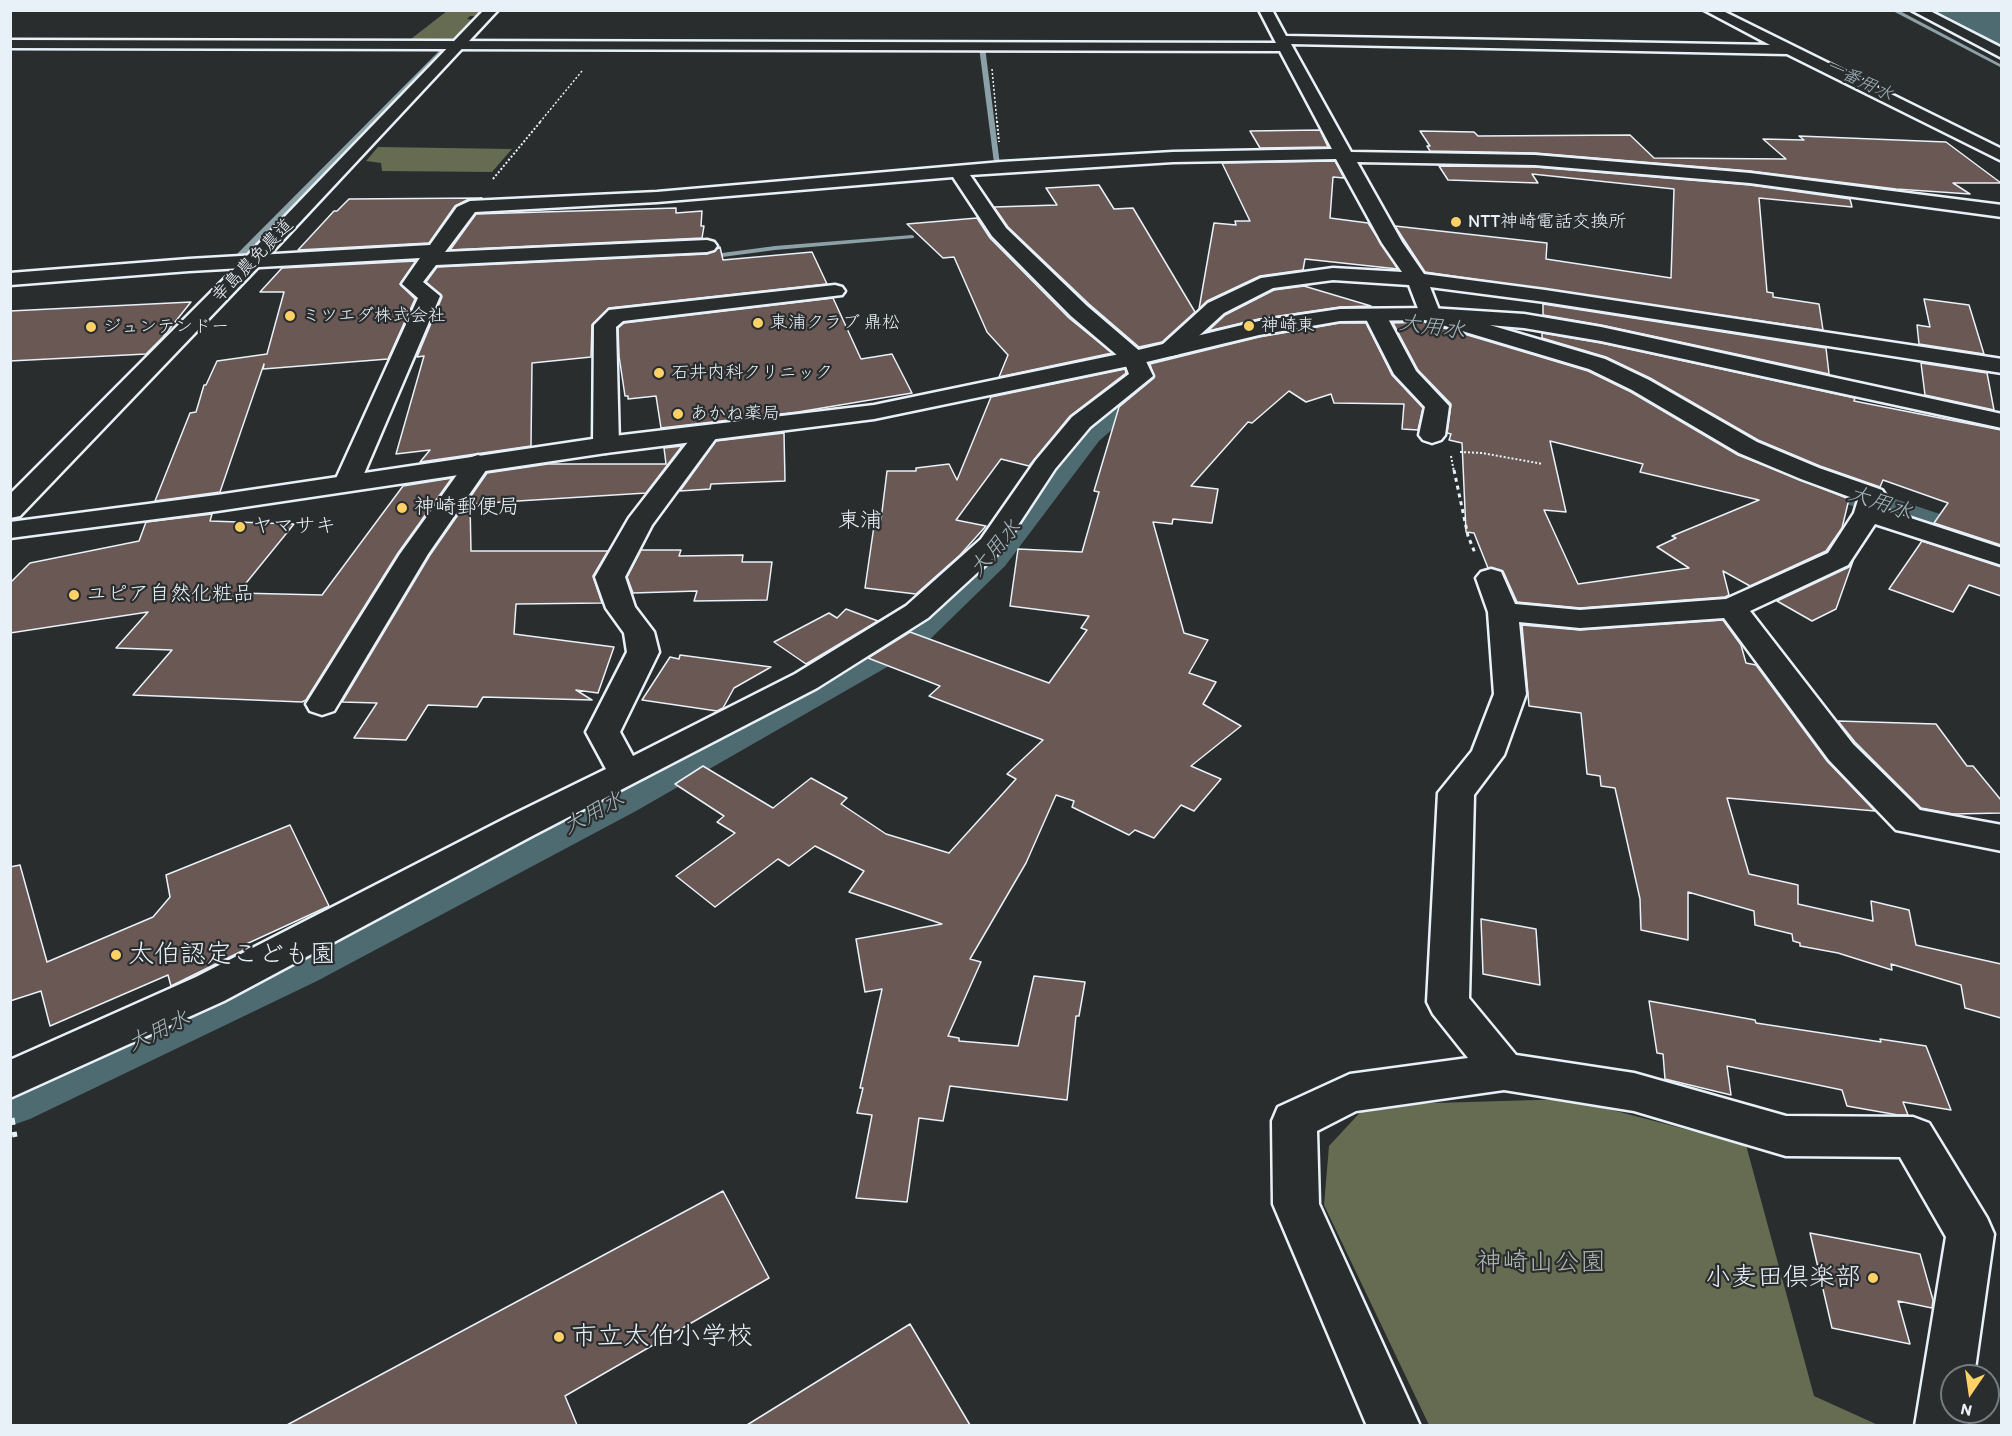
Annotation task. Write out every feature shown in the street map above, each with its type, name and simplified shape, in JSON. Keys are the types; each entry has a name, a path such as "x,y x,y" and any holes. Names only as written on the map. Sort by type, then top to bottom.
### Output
{"street":[{"name":"幸島農免農道","path":"10,510 253,261 492,10"},
{"path":"1265,10 1280,45 1327,121 1339,154 1405,265 1417,279 1430,314"},
{"path":"1710,10 2001,156"},
{"path":"1917,10 2001,54"},
{"path":"10,44 1280,45 1789,50"},
{"path":"347,483 429,296 412,284 464,211 470,207 641,198 1002,167 1173,157 1339,154 1534,160 1750,178 2001,211"},
{"path":"10,1080 210,989 520,826 806,681 916,612 991,545 1045,465 1081,422 1141,376 1134,358 1079,311 999,232 959,172"},
{"path":"632,249 641,198"},
{"path":"10,279 253,261 707,246"},
{"path":"1170,349 1216,309 1268,282 1333,274 1417,279 1650,311 2001,366"},
{"path":"606,445 605,325 617,315 835,291"},
{"path":"1430,314 1597,364 1644,386 1710,428 1871,504 2000,550"},
{"path":"10,530 606,445 874,411 1134,358 1259,328 1340,315 1379,321 1430,314 1524,321 1601,334 2001,421"},
{"path":"1379,321 1406,374 1437,406 1432,435"},
{"path":"626,774 603,732 643,652 639,632 621,608 610,577 639,524 707,434"},
{"path":"322,704 414,554 478,463"},
{"path":"1503,612 1580,618 1731,608 1838,559 1871,504"},
{"path":"1491,578 1503,612 1510,694 1487,755 1456,793 1448,1002 1504,1072"},
{"path":"1731,608 1841,752 1909,821 2001,838"},
{"path":"1394,1425 1296,1204 1294,1121 1350,1093 1504,1072 1634,1092 1786,1136 1913,1137 1970,1234 1941,1425"}],"path":[{"path":"470,207 604,44"},
{"path":"991,60 1002,167"},
{"path":"1491,578 1481,566 1468,536 1450,453 1482,453 1543,464"},
{"path":"12,1113 15,1137"}],"green space":[{"path":"447,11 483,11 478,16 470,16 467,19 474,20 453,42 407,42"},
{"path":"378,147 512,149 492,172 382,171 381,163 366,161"},
{"name":"神崎山公園","path":"1570,1099 1746,1145 1814,1396 1878,1425 1429,1425 1324,1205 1329,1146 1367,1105"}],"water":[{"path":"1932,11 2001,11 2001,45"}],"building":[{"path":"1320,130 1328,147 1260,148 1250,131"},
{"path":"1420,131 1474,132 1478,136 1630,135 1654,158 1786,159 1763,139 1804,140 1799,136 1946,142 2001,183 1953,183 1970,194 1896,189 1750,171 1535,153 1430,151 1427,146 1430,146"},
{"path":"1335,161 1344,178 1333,177 1330,218 1368,223 1398,269 1305,259 1303,270 1260,276 1207,301 1199,309 1214,223 1236,225 1235,221 1250,221 1222,163"},
{"path":"1439,166 1535,167 1750,185 1850,199 1852,207 1759,198 1767,292 1773,293 1773,297 1819,304 1823,330 1425,272 1395,226 1547,243 1546,259 1671,278 1674,189 1532,174 1538,183 1448,180"},
{"path":"1099,185 1114,209 1133,208 1195,312 1162,342 1139,347 1089,304 1008,227 994,207 1057,205 1046,188"},
{"path":"482,198 469,199 455,206 429,243 298,250 334,211 337,211 349,199"},
{"path":"676,208 676,213 702,211 701,226 704,226 702,238 450,250 476,214"},
{"path":"977,218 990,238 1069,318 1112,353 999,377 1008,355 987,332 954,257 943,258 907,224"},
{"path":"720,247 723,260 812,252 827,284 609,308 592,325 591,357 532,363 531,446 420,462 430,450 396,454 424,356 417,357 442,297 426,282 437,267 707,254"},
{"path":"416,261 400,284 415,299 388,359 263,369 264,364 220,492 155,501 190,413 196,412 204,385 217,361 267,354 284,292 260,292 282,268"},
{"path":"1304,286 1371,306 1340,307 1259,319 1208,331 1225,315 1274,290"},
{"path":"833,298 861,359 892,354 912,393 798,412 661,428 656,396 628,399 628,396 625,396 619,356 618,328 624,323"},
{"path":"1924,299 1969,305 1984,354 1919,344 1917,325 1930,327"},
{"name":"ジュンテンドー","path":"191,302 146,354 10,361 10,311"},
{"path":"1543,304 1826,348 1829,374 1601,325 1543,315"},
{"path":"1424,322 1588,371 1631,392 1738,455 1849,499 1842,528 1826,551 1750,586 1723,571 1729,595 1725,597 1580,608 1517,602 1503,571 1488,568 1474,533 1466,532 1462,443 1449,440 1451,434 1447,433 1451,404 1418,370 1393,323","holes":["1550,441 1643,464 1640,472 1759,500 1672,536 1676,538 1657,547 1689,568 1578,584 1544,510 1566,512"]},
{"path":"1340,323 1366,323 1392,375 1423,408 1418,430 1402,429 1404,404 1334,403 1331,394 1306,402 1289,391 1252,423 1248,422 1191,486 1218,489 1212,523 1173,519 1172,524 1153,522 1184,633 1208,640 1189,673 1216,682 1203,704 1241,726 1191,766 1221,779 1194,811 1181,805 1154,838 1135,830 1129,835 1072,807 1074,801 1056,795 1026,863 970,959 981,962 948,1036 959,1038 959,1041 1018,1046 1034,976 1085,982 1079,1016 1076,1016 1067,1100 950,1086 943,1121 919,1118 907,1202 856,1198 872,1115 857,1113 863,1088 860,1088 882,989 865,992 856,939 942,924 849,892 864,871 815,846 789,866 778,859 715,907 676,876 735,833 717,822 724,816 675,784 703,766 773,808 811,778 847,798 841,804 886,834 949,853 1016,779 1007,774 1043,740 929,696 940,686 868,658 910,632 1049,683 1087,630 1081,628 1089,616 1010,606 1018,549 1082,552 1099,492 1094,491 1119,407 1154,378 1150,364 1259,337"},
{"path":"1542,333 1601,343 1855,398 1854,401 2001,430 2001,545 1934,523 1948,503 1883,480 1880,487 1820,466 1758,440 1650,378 1606,357 1542,338"},
{"path":"1921,363 1987,373 1994,410 1925,395"},
{"path":"1125,369 1126,373 1070,416 1029,466 1001,459 956,520 986,526 960,555 916,594 865,588 875,519 881,520 887,471 916,471 916,468 949,464 957,480 991,397"},
{"path":"784,433 785,481 711,484 710,489 680,491 716,441"},
{"path":"682,446 646,493 470,504 471,551 608,551 593,576 602,603 516,604 514,634 614,647 598,693 576,690 592,700 483,697 477,707 428,705 406,740 354,738 377,703 342,702 430,555 487,473 548,464 666,464 664,448"},
{"path":"452,478 398,553 306,700 302,702 133,695 172,650 116,648 148,612 10,633 10,583 30,563 139,541 146,522 212,514 210,521 294,524 238,593 322,595 403,486"},
{"path":"1922,541 2001,567 2001,596 1969,585 1953,612 1889,589"},
{"path":"641,550 681,550 679,556 743,555 742,562 772,562 767,600 694,601 697,591 633,593 627,577"},
{"path":"1853,561 1836,609 1812,621 1777,601 1849,567"},
{"path":"846,609 878,621 806,664 774,642 829,613 837,618"},
{"path":"1723,620 1741,645 1746,663 1756,665 1827,761 1875,811 1727,798 1749,874 1798,885 1798,904 1873,921 1871,901 1909,910 1916,945 2001,964 2001,1018 1965,1008 1961,985 1891,964 1892,970 1838,953 1800,946 1800,943 1793,941 1792,934 1755,925 1754,911 1688,892 1688,940 1641,930 1640,899 1615,788 1601,786 1600,776 1587,774 1581,713 1529,706 1522,625 1580,630"},
{"path":"680,655 771,667 734,688 723,708 717,711 642,700 670,657 679,659"},
{"path":"1838,721 1936,724 1967,766 1973,766 2001,800 2001,813 1953,814 1921,808 1855,742"},
{"path":"290,825 329,906 242,946 244,950 171,986 168,975 50,1026 41,991 10,1001 10,867 20,865 47,962 153,917 170,897 166,875"},
{"path":"1481,919 1536,929 1540,985 1483,974"},
{"path":"1649,1001 1755,1020 1756,1023 1881,1042 1880,1039 1926,1046 1951,1110 1903,1102 1908,1115 1898,1115 1847,1106 1842,1090 1727,1066 1731,1095 1665,1079 1663,1054 1657,1053"},
{"name":"市立太伯小学校","path":"723,1191 769,1278 565,1396 577,1425 287,1425"},
{"name":"小麦田倶楽部","path":"1810,1233 1920,1254 1933,1300 1932,1308 1898,1301 1910,1344 1832,1328"},
{"path":"910,1324 970,1425 747,1425"}],"waterway":[{"path":"1893,10 2002,67"},
{"path":"982,47 997,165 983,166"},
{"path":"238,258 444,49"},
{"path":"707,257 775,248 912,237"},
{"path":"400,338 418,295 395,289 419,258"},
{"name":"大用水","path":"1310,332 1389,322 1437,325 1518,345"},
{"name":"大用水","path":"10,1102 299,967 620,800 908,639 992,558 1088,434 1162,371"},
{"name":"大用水","path":"1830,487 2002,547"}],"place":[{"name":"NTT神崎電話交換所","path":"1456,222"},
{"name":"ミツエダ株式会社","path":"290,316"},
{"name":"東浦クラブ 鼎松","path":"758,323"},
{"name":"神崎東","path":"1249,326"},
{"name":"ジュンテンドー","path":"91,327"},
{"name":"石井内科クリニック","path":"659,373"},
{"name":"あかね薬局","path":"678,414"},
{"name":"神崎郵便局","path":"402,508"},
{"name":"ヤマサキ","path":"240,527"},
{"name":"ユピア自然化粧品","path":"74,595"},
{"name":"太伯認定こども園","path":"116,955"},
{"name":"小麦田倶楽部","path":"1873,1278"},
{"name":"市立太伯小学校","path":"559,1337"}],"district":[{"name":"東浦","path":"860,521"}],"water label":[{"name":"一番用水","path":"1859,81"}]}
